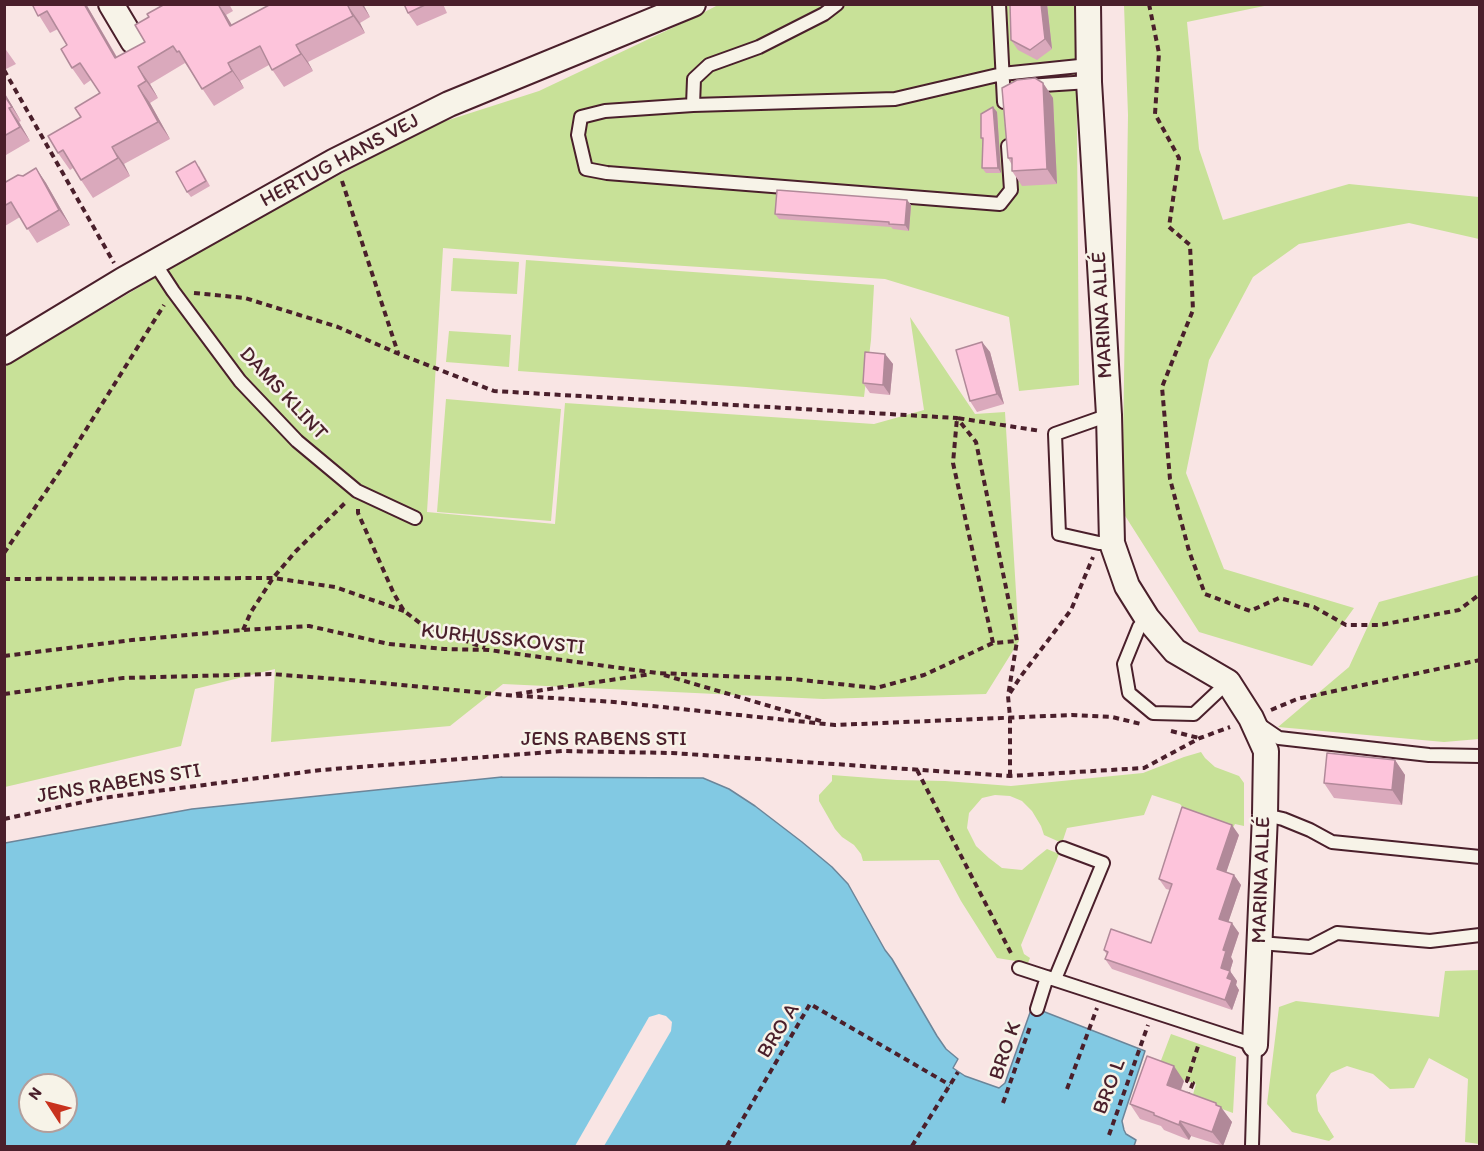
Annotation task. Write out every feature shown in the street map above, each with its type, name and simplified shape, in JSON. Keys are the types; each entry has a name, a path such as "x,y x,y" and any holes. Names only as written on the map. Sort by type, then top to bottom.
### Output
{"street":[{"path":"111,4 133,41"},
{"name":"HERTUG HANS VEJ","path":"4,352 154,262 335,161 449,104 693,4"},
{"name":"MARINA ALLÉ","path":"1088,4 1089,74 1109,416 1106,543 1127,586 1147,618 1175,651 1227,682 1251,718 1266,751 1255,1045"}],"lane":[{"path":"693,105 694,80 709,65 759,47 824,14 837,4"},
{"path":"999,4 1005,111"},
{"path":"1007,133 1011,190 1000,204 607,173 586,169 578,135 581,117 605,111 693,105 895,99 1002,74 1089,74"},
{"path":"1003,88 1089,74"},
{"name":"DAMS KLINT","path":"154,262 240,381 297,441 357,491 415,518"},
{"path":"1106,543 1059,534 1055,434 1109,416"},
{"path":"1147,618 1139,627 1124,664 1129,693 1153,713 1194,714 1227,682"},
{"name":"MARINA ALLÉ","path":"1251,718 1279,738 1429,755 1479,756"},
{"path":"1265,815 1283,819 1332,842 1479,857"},
{"path":"1037,1009 1104,863 1064,848"},
{"path":"1260,944 1310,947 1337,933 1430,941 1479,935"},
{"path":"1019,968 1255,1045"},
{"name":"MARINA ALLÉ","path":"1252,1146 1255,1045"}],"path":[{"path":"1149,4 1159,53 1155,114 1179,158 1169,227 1190,245 1193,310 1162,387 1170,479 1205,594 1250,610 1279,598 1314,607 1346,625 1380,625 1459,610 1479,594"},
{"path":"4,70 123,280"},
{"path":"335,161 399,354"},
{"path":"4,553 62,468 173,291 244,298 338,327 399,354 494,391 957,418 1055,434"},
{"path":"957,418 976,442 1017,641 1008,696 1010,776"},
{"path":"957,418 953,463 993,643 1017,641"},
{"path":"243,630 251,612 273,578 296,551 357,491"},
{"path":"357,491 358,513 394,594 404,611"},
{"path":"1008,696 1071,610 1106,543"},
{"path":"4,579 273,578 335,587 404,611 424,626 489,650"},
{"name":"KURHUSSKOVSTI","path":"4,656 132,640 309,626 388,644 489,650 657,673 793,679 876,688 924,675 993,643"},
{"name":"JENS RABENS STI","path":"4,819 102,798 321,770 562,751 672,753 1010,776 1144,768 1200,738 1297,699 1479,660"},
{"path":"506,695 657,673 835,725"},
{"path":"4,694 123,678 271,674 506,695 614,702 835,725 1072,715 1112,717 1145,725"},
{"path":"1167,730 1200,738"},
{"path":"916,769 1019,968"},
{"name":"BRO A","path":"727,1146 810,1004 950,1085"},
{"name":"BRO K","path":"1003,1103 1037,1009"},
{"name":"BRO L","path":"1108,1135 1153,1011"},
{"path":"1186,1100 1192,1083 1187,1081 1204,1028"},
{"path":"1066,1089 1089,1029"},
{"path":"912,1146 958,1072"}],"green space":[{"path":"718,5 1076,5 1079,385 1019,391 1009,317 885,279 443,248 427,512 555,524 565,403 874,424 924,410 910,317 975,414 1005,412 1019,641 986,694 823,699 503,684 450,726 271,742 275,669 195,689 181,746 5,787 4,367 241,227 433,125 539,91"},
{"path":"1124,5 1269,5 1187,22 1199,149 1223,220 1349,184 1479,197 1479,239 1409,223 1299,244 1253,277 1209,360 1186,473 1224,569 1354,608 1312,666 1199,632 1122,511 1128,115"},
{"path":"453,258 519,262 517,294 451,291"},
{"path":"526,260 874,285 871,340 864,397 518,371"},
{"path":"449,331 511,335 509,367 446,362"},
{"path":"446,399 561,409 551,521 437,512"},
{"path":"1479,575 1479,739 1444,742 1278,727 1349,667 1379,602"},
{"path":"1201,752 1215,767 1239,776 1244,783 1244,826 1235,824 1231,831 1190,816 1180,804 1152,795 1144,815 1067,828 1062,843 1044,835 1032,811 1022,801 1010,796 995,795 982,798 969,813 967,828 976,846 1002,868 1022,870 1047,849 1059,854 1021,945 1024,954 1030,958 1028,963 997,958 961,901 939,860 863,861 854,845 835,829 819,801 819,795 832,781 832,775 1011,786 1143,773"},
{"path":"1479,970 1479,1144 1465,1142 1468,1079 1429,1058 1414,1088 1390,1089 1373,1074 1347,1066 1331,1073 1316,1095 1318,1111 1334,1137 1329,1141 1292,1132 1267,1104 1279,1007 1296,1001 1439,1017 1445,971"},
{"path":"1171,1034 1236,1057 1233,1113 1192,1098 1196,1084 1157,1071"}],"water":[{"path":"502,777 703,778 729,789 755,806 832,867 848,884 937,1036 946,1049 958,1059 953,1068 965,1076 999,1088 1005,1083 1032,1007 1145,1051 1122,1121 1126,1134 1136,1140 1134,1146 5,1146 5,843 192,809"}],"pier":[{"path":"659,1014 666,1016 672,1022 671,1031 604,1146 575,1146 649,1017"}],"building":[{"path":"32,4 84,4 115,58 145,42 135,25 149,17 147,14 165,4 218,4 230,26 271,4 350,4 348,6 353,16 296,45 301,54 272,70 260,46 228,63 232,71 202,89 179,51 177,52 173,46 138,67 146,81 138,86 158,122 112,147 118,158 81,180 63,150 58,153 48,136 81,117 75,108 100,93 80,63 72,68 61,49 67,45 47,11 38,16"},
{"path":"404,4 427,4 408,13"},
{"path":"1010,4 1041,4 1045,39 1030,50 1011,40"},
{"path":"1035,78 1043,83 1047,169 1012,171 1012,158 1008,158 1002,88 1017,80"},
{"path":"4,95 20,127 4,136"},
{"path":"993,107 998,168 982,168 981,114"},
{"path":"195,161 206,181 187,192 176,172"},
{"path":"36,168 59,210 27,229 11,202 4,206 4,183"},
{"path":"777,190 907,200 905,225 775,214"},
{"path":"982,342 997,394 970,401 956,350"},
{"path":"865,352 885,354 883,385 863,383"},
{"path":"1327,753 1395,760 1392,790 1324,783"},
{"path":"1182,807 1232,825 1217,869 1234,875 1219,919 1232,923 1223,950 1226,951 1221,968 1230,971 1227,978 1232,980 1225,1000 1105,959 1108,952 1104,950 1111,929 1151,943 1172,884 1159,879"},
{"path":"1147,1056 1174,1066 1167,1085 1216,1103 1221,1107 1212,1132 1180,1121 1179,1125 1130,1104"}]}
